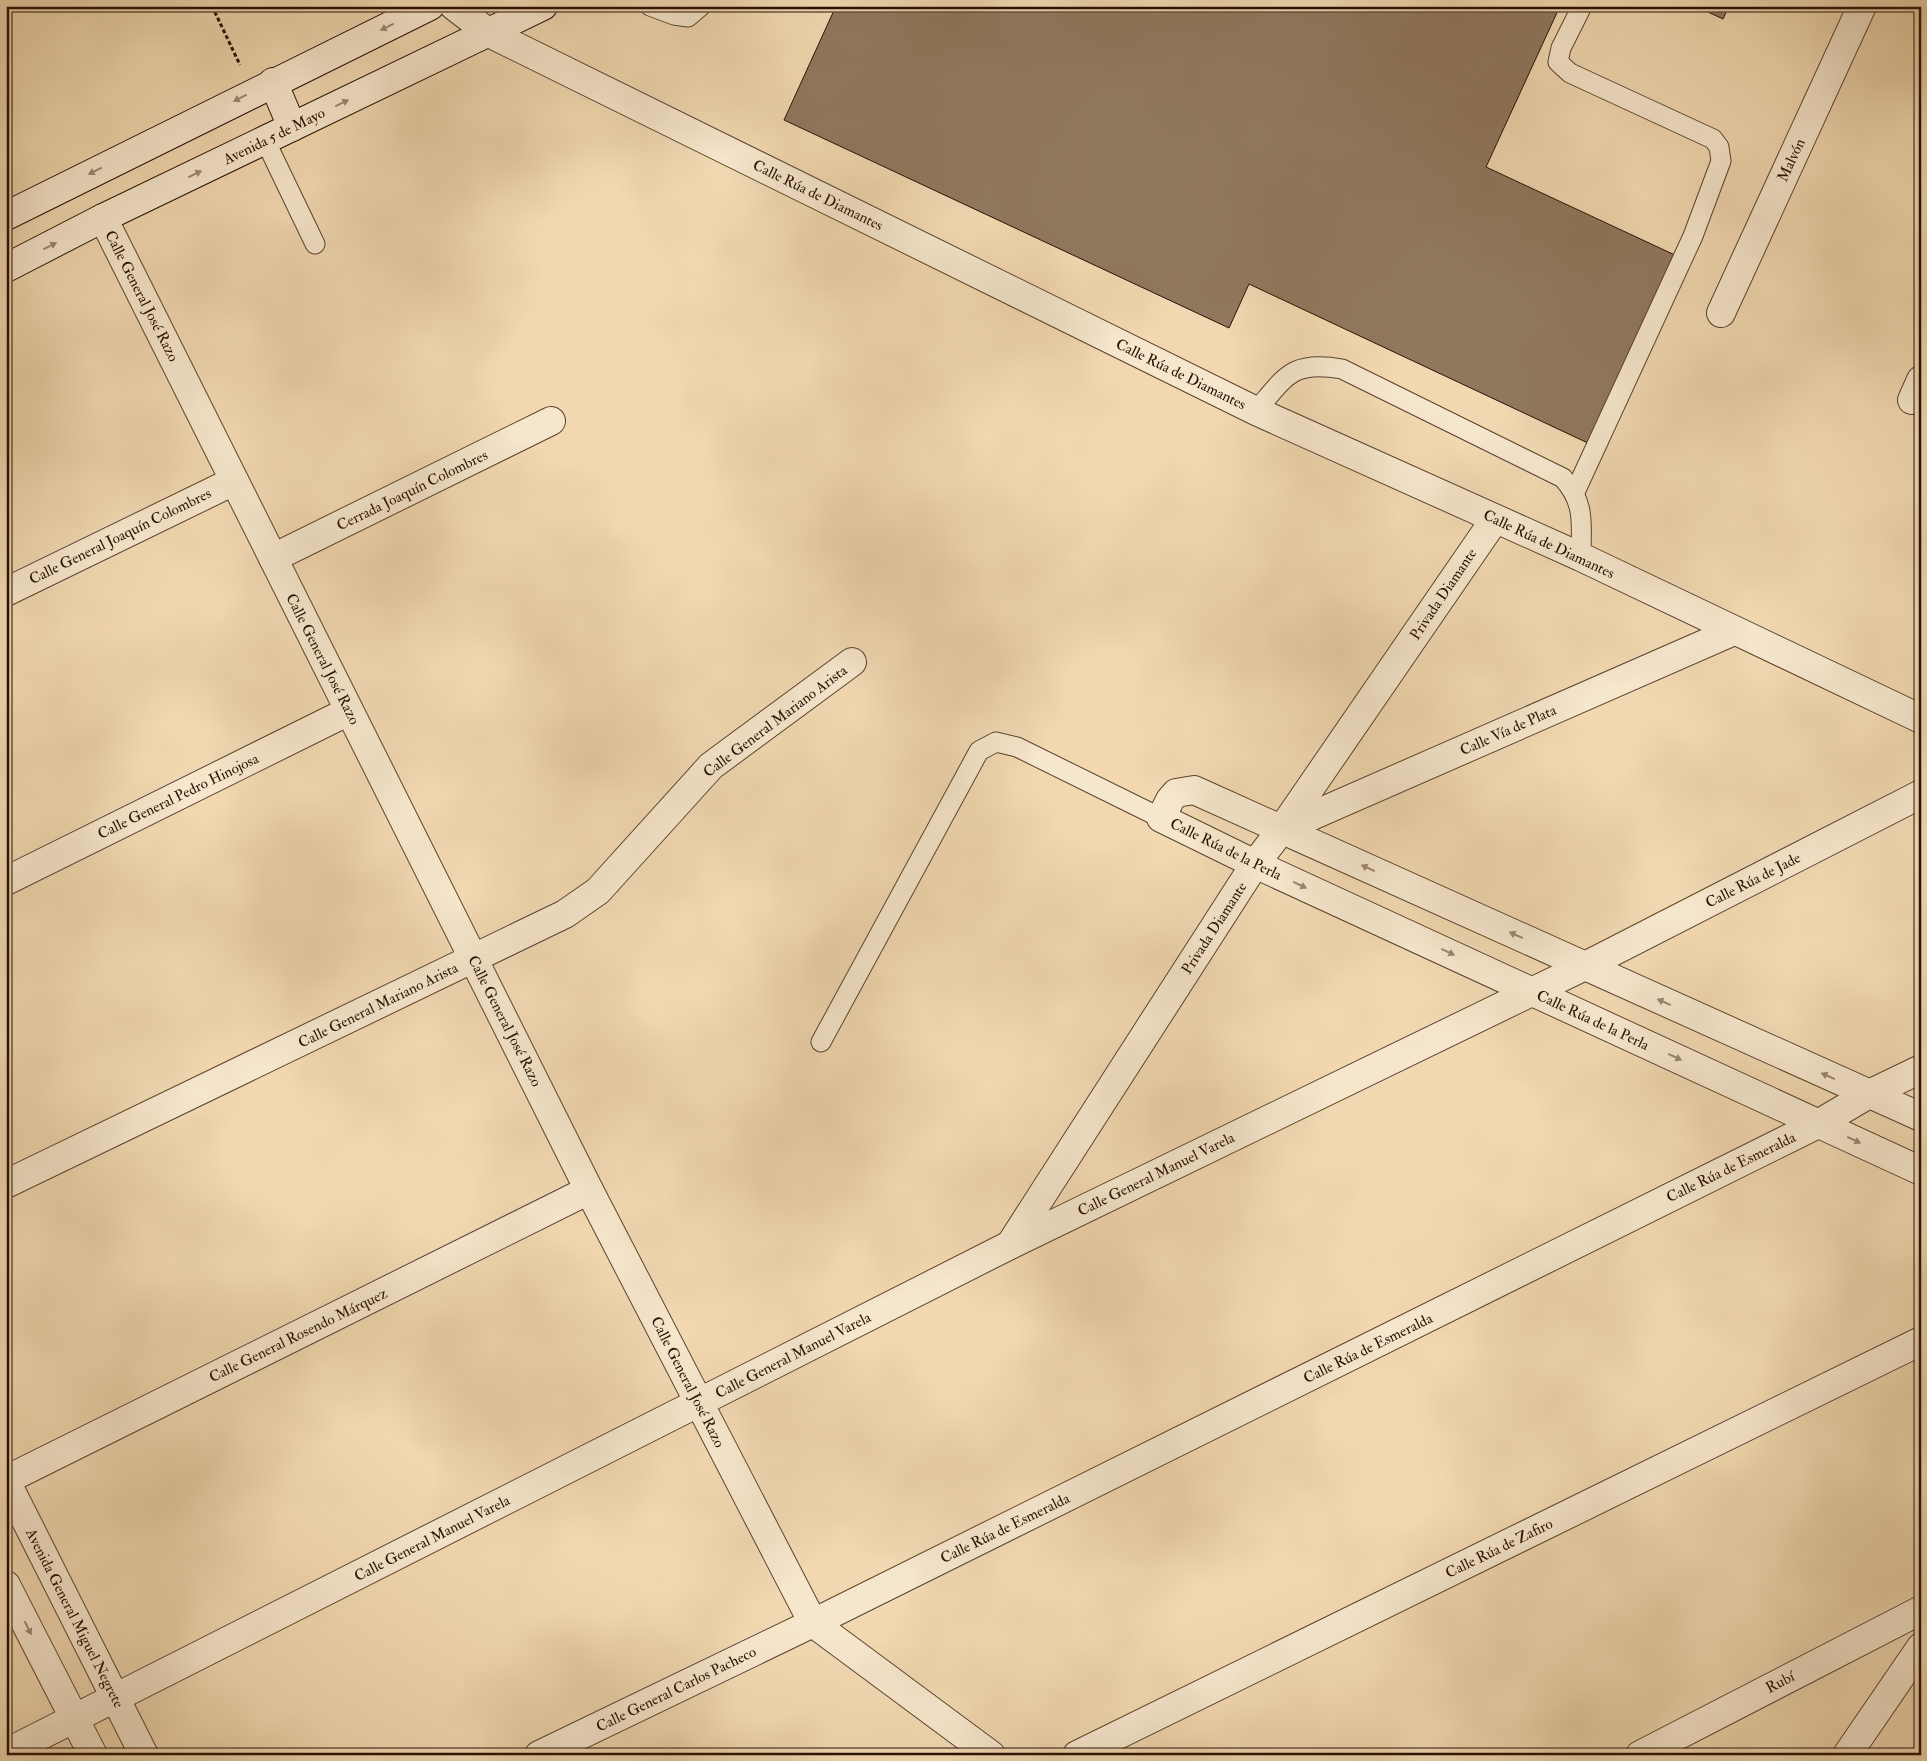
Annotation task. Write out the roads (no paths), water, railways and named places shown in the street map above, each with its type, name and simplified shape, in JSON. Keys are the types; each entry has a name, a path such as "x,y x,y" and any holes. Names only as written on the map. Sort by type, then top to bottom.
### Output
{"street":[{"path":"6,216 263,87 430,6"},
{"name":"Calle Rúa de Diamantes","path":"454,6 489,33 1256,411 1581,557 1921,719"},
{"name":"Avenida 5 de Mayo","path":"6,268 103,218 543,6"},
{"name":"Malvón","path":"1721,313 1862,6"},
{"path":"263,87 292,127"},
{"name":"Calle General José Razo","path":"103,218 589,1190 813,1623 991,1755"},
{"name":"Cerrada Joaquín Colombres","path":"273,558 551,421"},
{"name":"Calle General Joaquín Colombres","path":"6,592 234,481"},
{"name":"Privada Diamante","path":"1010,1245 1255,864 1282,829 1495,518"},
{"name":"Calle Vía de Plata","path":"1282,829 1734,631"},
{"name":"Calle General Mariano Arista","path":"6,1184 565,914 598,891 711,766 852,662"},
{"name":"Calle General Pedro Hinojosa","path":"6,881 349,711"},
{"name":"Calle Rúa de la Perla","path":"1921,1117 1194,790 1184,790 1176,793 1170,800 1161,818 1255,864 1921,1171"},
{"name":"Calle Rúa de Jade","path":"1585,966 1921,794"},
{"name":"Calle General Manuel Varela","path":"6,1752 75,1720 1010,1245 1585,966"},
{"name":"Calle Rúa de Esmeralda","path":"813,1623 1818,1124 1869,1094 1921,1069"},
{"name":"Calle General Rosendo Márquez","path":"6,1481 589,1190"},
{"name":"Calle Rúa de Zafiro","path":"1078,1755 1921,1341"},
{"name":"Avenida General Miguel Negrete","path":"6,1481 144,1755"},
{"path":"6,1585 93,1755"},
{"name":"Rubí","path":"1640,1755 1921,1610"},
{"name":"Calle General Carlos Pacheco","path":"539,1755 813,1623"},
{"path":"1847,1755 1921,1647"}],"lane":[{"path":"650,6 674,15 688,17 702,6"},
{"path":"1575,492 1693,236 1721,161 1719,147 1713,139 1570,73 1558,62 1561,48 1582,6"},
{"path":"265,140 315,244"},
{"path":"1256,411 1288,374 1304,367 1313,366 1342,369 1563,478 1575,492 1582,512 1581,557"},
{"path":"821,1042 979,751 996,742 1017,747 1161,818"}]}
